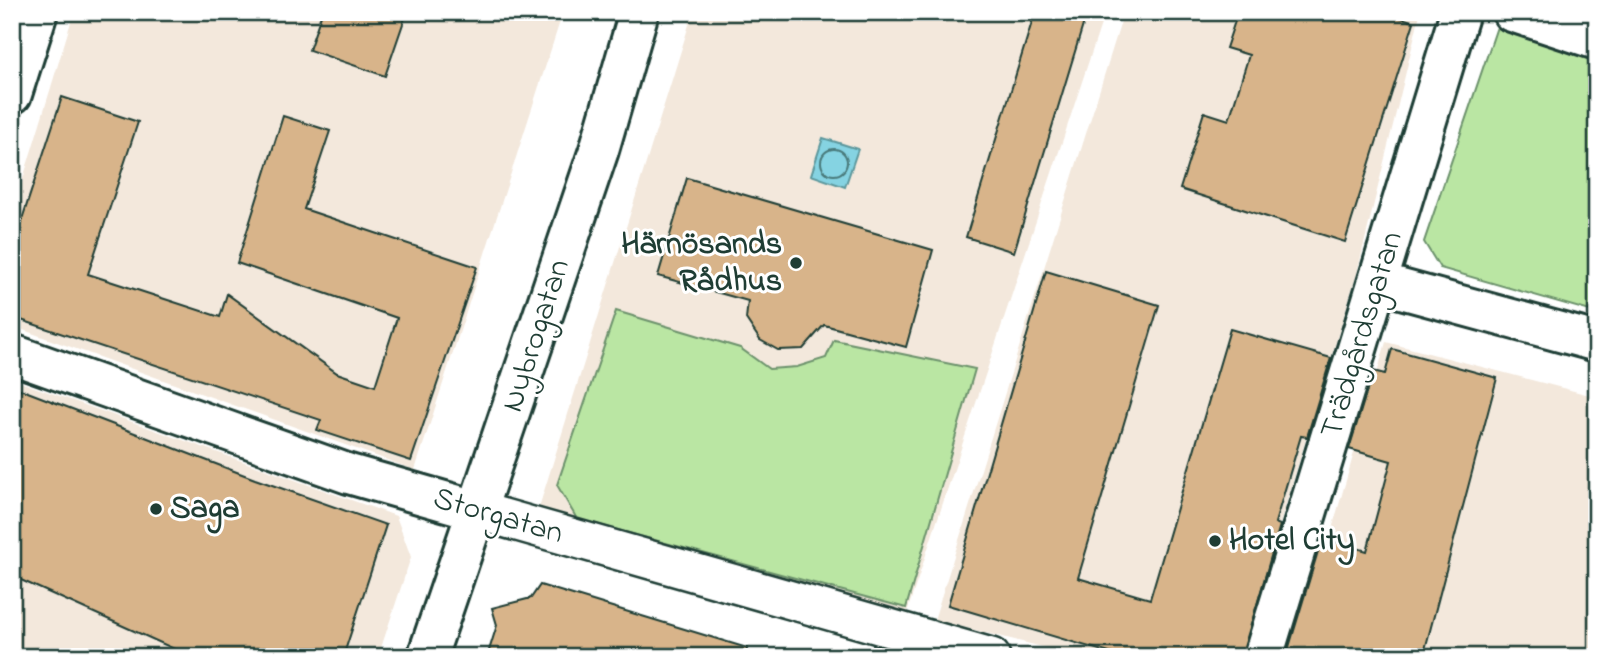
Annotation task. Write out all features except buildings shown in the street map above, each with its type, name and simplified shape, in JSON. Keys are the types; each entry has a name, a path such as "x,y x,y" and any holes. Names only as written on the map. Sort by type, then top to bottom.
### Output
{"street":[{"path":"12,94 38,12"},
{"name":"Nybrogatan","path":"427,657 479,511 599,150 639,12"},
{"name":"Trädgårdsgatan","path":"1263,657 1460,12"},
{"path":"1512,12 1597,40"},
{"path":"1379,283 1597,342"},
{"name":"Storgatan","path":"12,355 349,474 991,657"}],"shaded area":[{"path":"74,12 563,12 415,470 12,326 12,215"},
{"path":"693,12 1105,12 907,612 536,517"},
{"path":"1124,12 1420,14 1357,273 1239,657 1083,657 934,620"},
{"path":"1386,342 1597,397 1597,657 1295,657"},
{"path":"12,379 396,516 411,557 378,657 12,657"}],"green space":[{"path":"1502,12 1597,12 1597,313 1440,268 1424,242"},
{"path":"616,311 740,348 769,369 797,367 826,358 834,340 975,369 906,608 577,519 557,485"}],"water":[{"path":"823,138 858,149 845,187 811,175"}],"place":[{"name":"Härnösands Rådhus","path":"796,263"},
{"name":"Saga","path":"156,509"},
{"name":"Hotel City","path":"1215,541"}]}
